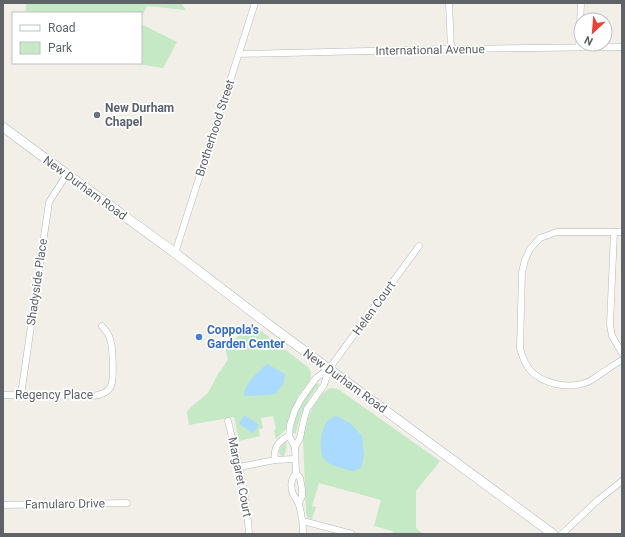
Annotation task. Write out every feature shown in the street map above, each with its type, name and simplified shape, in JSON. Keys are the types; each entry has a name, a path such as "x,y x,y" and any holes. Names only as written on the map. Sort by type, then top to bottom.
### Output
{"main road":[{"name":"New Durham Road","path":"3,127 553,534"}],"street":[{"name":"Brotherhood Street","path":"175,253 255,3"},
{"path":"449,3 451,49"},
{"name":"International Avenue","path":"239,54 573,47"},
{"name":"Shadyside Place","path":"21,395 49,202 67,174"},
{"path":"622,232 557,232 540,238 530,249 522,272 520,348 522,359 537,376 548,381 572,386 586,383 622,360"},
{"path":"614,232 610,325 612,336 622,354"},
{"name":"Helen Court","path":"329,369 420,246"},
{"name":"Regency Place","path":"3,395 93,396 107,391 113,380 111,342 108,334 102,326"},
{"path":"299,503 302,496 302,489 300,478 296,473 295,447 289,436 290,425 300,399 316,378 329,369"},
{"path":"295,447 300,438 307,409 324,385 329,369"},
{"name":"Margaret Court","path":"228,420 239,467 248,516 249,534"},
{"path":"275,460 275,448 283,439 289,436"},
{"path":"239,467 275,460 295,459"},
{"path":"296,473 292,477 293,494 299,503 303,521 303,534"},
{"path":"562,534 598,500 622,481"},
{"name":"Famularo Drive","path":"3,505 127,503"},
{"path":"303,521 352,534"}],"green space":[{"path":"27,3 181,3 186,10 147,6 142,16 142,12 25,12"},
{"path":"142,24 177,42 163,68 138,64 142,64"},
{"path":"252,324 309,368 311,373 309,382 298,396 289,417 287,428 276,439 274,430 276,429 273,416 261,418 263,428 259,429 260,436 239,441 234,417 189,425 187,412 208,393 228,359 226,345"},
{"path":"317,383 319,385 304,408 295,434 293,433 295,420 300,406 308,393"},
{"path":"330,388 338,389 440,461 416,491 416,528 423,534 394,534 392,531 374,526 381,500 319,483 312,506 316,507 312,519 307,516 303,440 311,411 319,398"},
{"path":"286,442 285,454 284,456 281,456 279,452 280,449"}],"water":[{"path":"267,364 285,374 284,383 275,394 244,396 246,387 256,374"},
{"path":"244,415 259,425 253,433 239,424"},
{"path":"336,416 350,423 362,436 364,456 361,468 353,471 332,465 324,459 321,448 323,430 328,421"}],"place":[{"name":"New Durham Chapel","path":"97,115"},
{"name":"Coppola's Garden Center","path":"199,337"}]}
